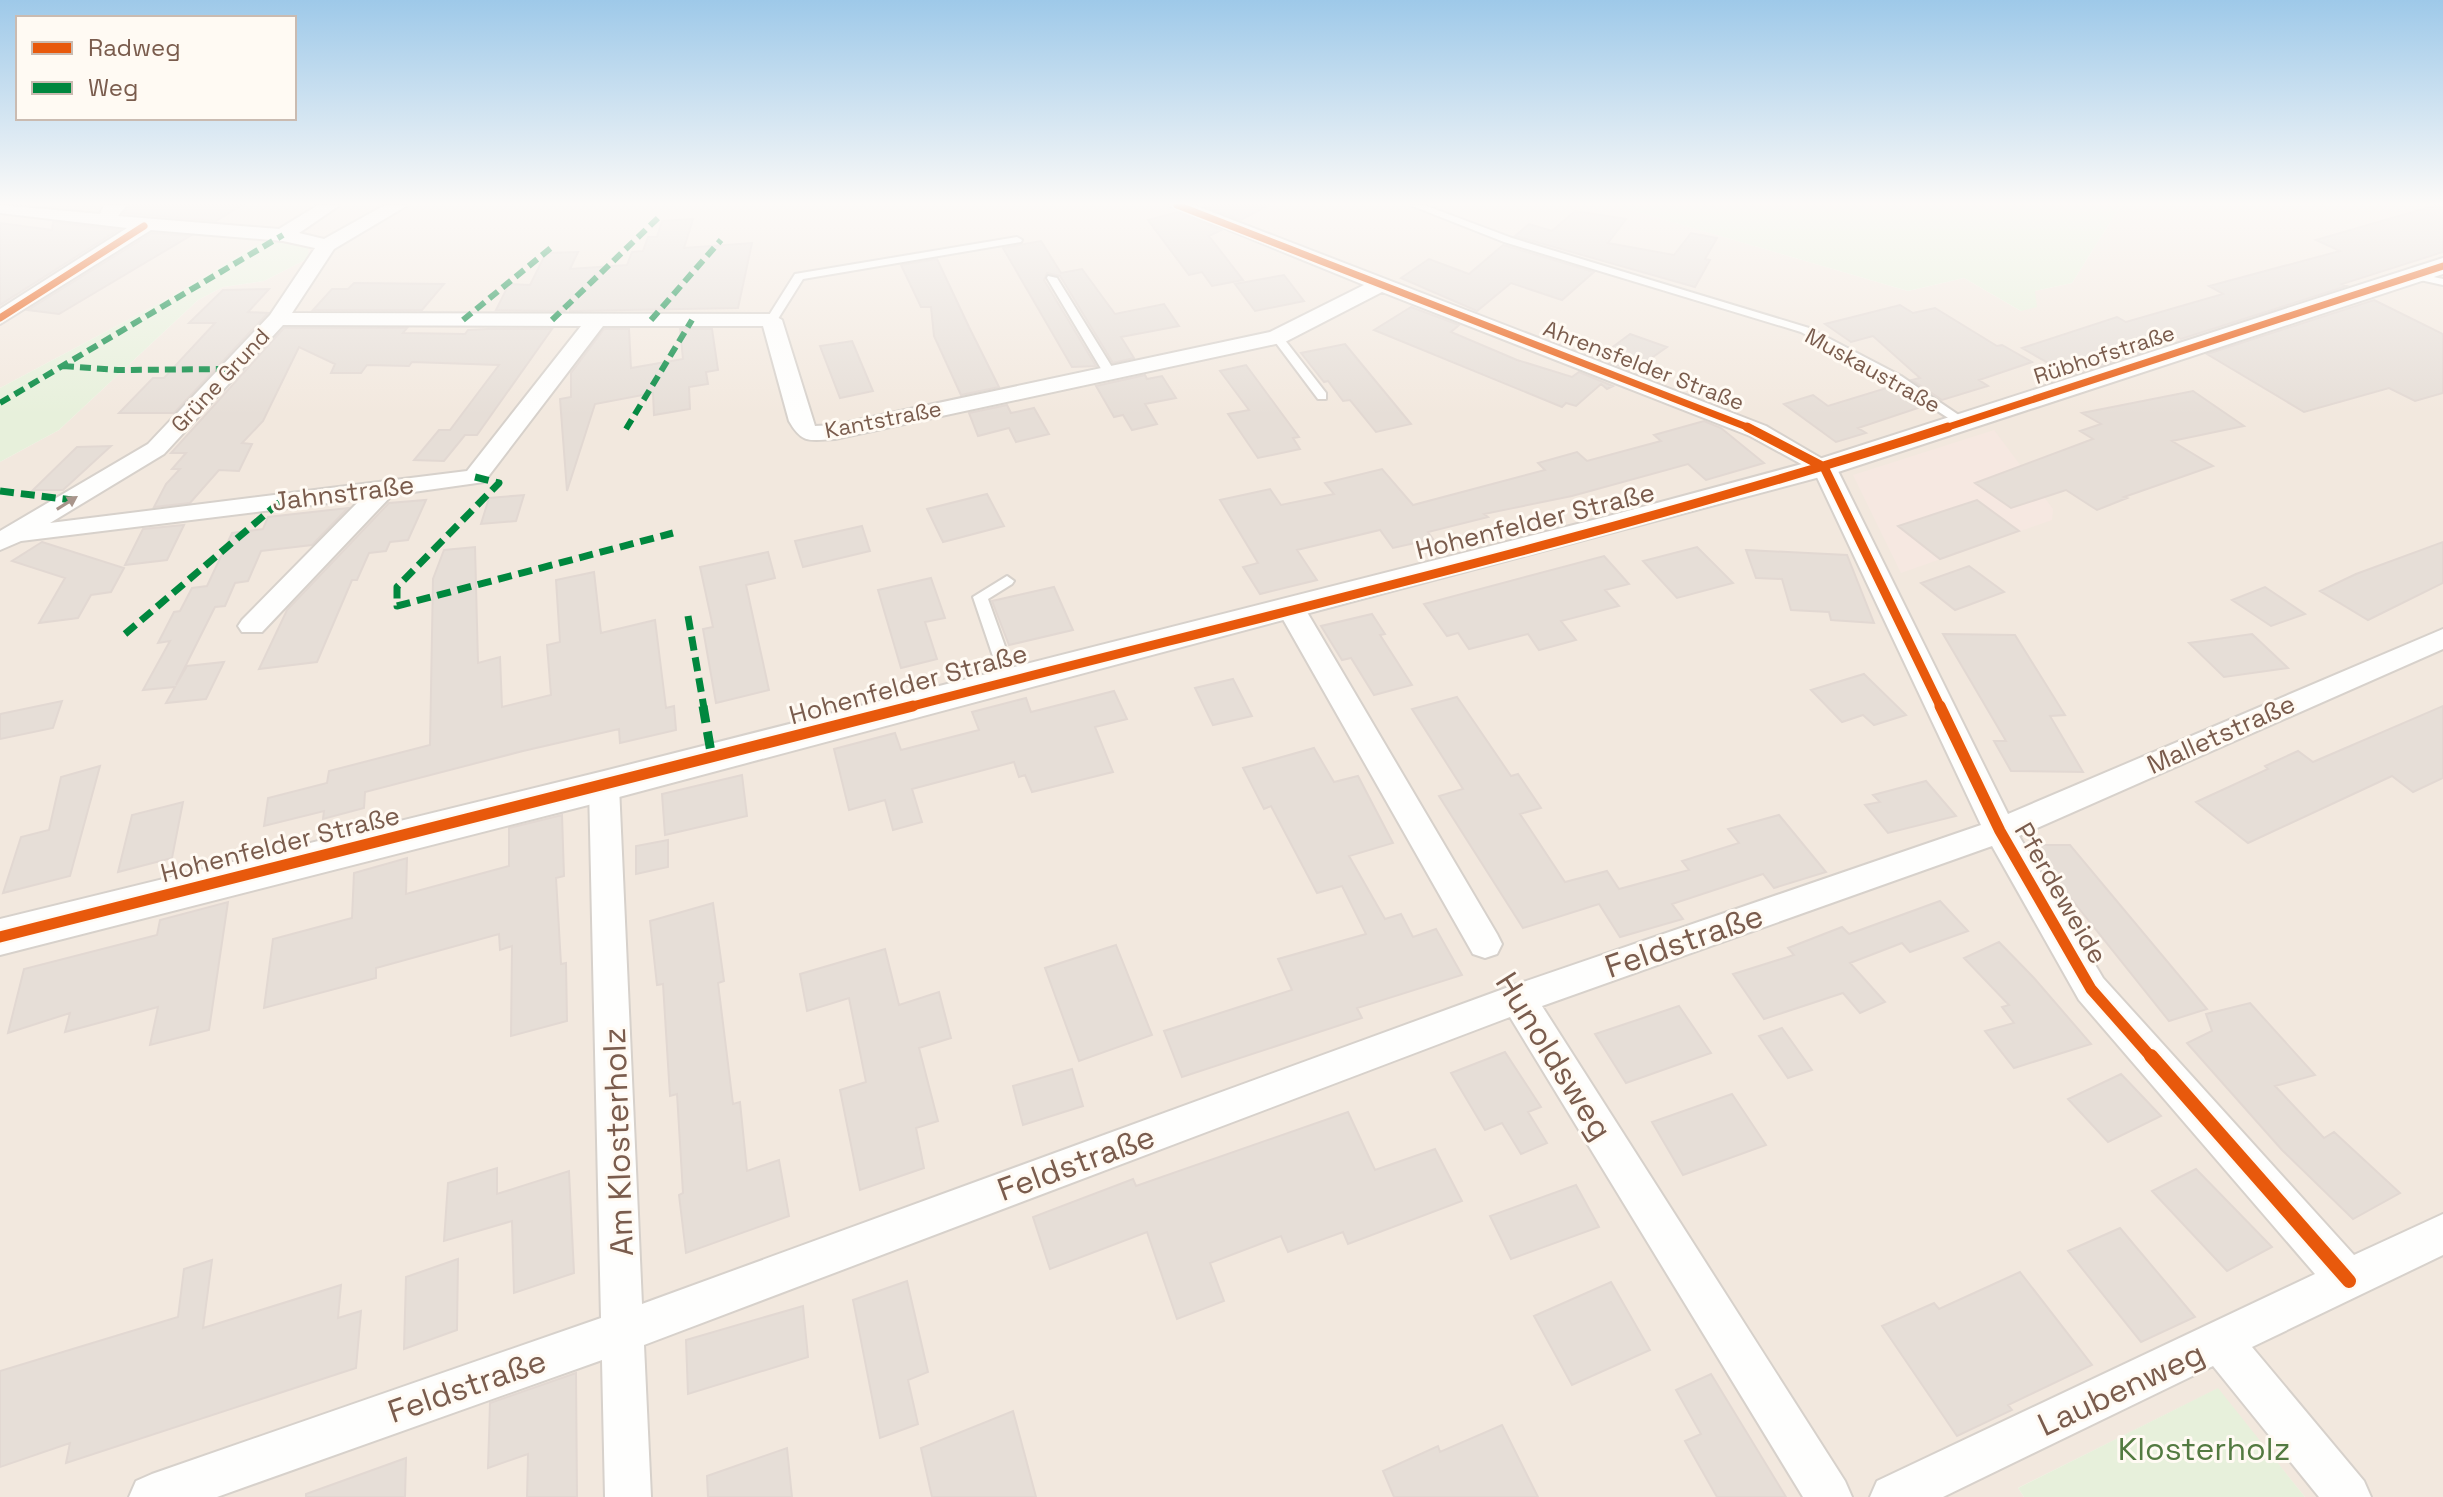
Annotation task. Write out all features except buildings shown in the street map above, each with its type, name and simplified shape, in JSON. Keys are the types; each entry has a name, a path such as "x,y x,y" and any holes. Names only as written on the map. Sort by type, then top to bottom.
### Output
{"street":[{"path":"0,318 68,275"},
{"name":"Grüne Grund","path":"7,539 156,449 277,319 307,275"},
{"name":"Ahrensfelder Straße","path":"1354,275 1758,431 1824,467"},
{"name":"Rübhofstraße","path":"1824,467 2429,279"},
{"name":"Kantstraße","path":"772,320 801,421 808,433 835,432 1277,337 1380,285"},
{"path":"277,319 772,320"},
{"name":"Jahnstraße","path":"7,539 475,477 597,320"},
{"name":"Hohenfelder Straße","path":"0,937 604,786 1824,467"},
{"name":"Pferdeweide","path":"1824,467 2000,831 2091,989 2349,1281"},
{"path":"252,626 385,488"},
{"name":"Hunoldsweg","path":"1290,607 1485,944"},
{"name":"Malletstraße","path":"2000,831 2443,638"},
{"name":"Am Klosterholz","path":"604,786 625,1331 628,1497"},
{"name":"Feldstraße","path":"152,1497 625,1331 1518,999 2000,831"},
{"name":"Hunoldsweg","path":"1518,999 1829,1497"},
{"name":"Laubenweg","path":"1893,1497 2443,1234"},
{"path":"2220,1342 2348,1497"}],"lane":[{"path":"772,320 799,276 806,275"},
{"name":"Muskaustraße","path":"1623,275 1805,330 1897,379 1963,422"},
{"path":"1052,278 1109,372"},
{"path":"1277,337 1322,396"},
{"path":"1007,581 980,597 1009,680"}],"shaded area":[{"path":"0,275 207,275 169,298 0,388"},
{"path":"276,275 1853,275 1908,291 1964,278 2021,311 2035,291 2072,283 2077,275 2443,275 2443,1497 2305,1497 2217,1389 2018,1488 2024,1497 0,1497 0,462 59,430 198,300 223,287 264,281"},
{"path":"1994,430 2053,509 2052,520 1901,573 1853,475"}],"green space":[{"path":"207,275 276,275 264,281 223,287 198,300 59,430 0,462 0,388"},
{"path":"1853,275 2077,275 2072,283 2035,291 2037,307 2021,311 1964,278 1908,291"},
{"name":"Klosterholz","path":"2218,1388 2305,1497 2024,1497 2018,1488"}],"marked path":[{"path":"0,403 216,275"},
{"path":"463,320 518,275"},
{"path":"552,320 599,275"},
{"path":"651,320 690,275"},
{"path":"626,429 692,320"},
{"path":"63,366 118,370 227,369"},
{"path":"475,477 499,483 397,587 397,606 673,533"},
{"path":"0,491 72,500"},
{"path":"125,634 281,501"},
{"path":"688,616 712,758"}],"cycle path":[{"path":"0,318 68,275"},
{"path":"1357,275 1758,431 1824,467"},
{"path":"0,937 604,786 1616,524 1824,467 2416,275"},
{"path":"1824,467 2000,831 2091,989 2349,1281"}]}
